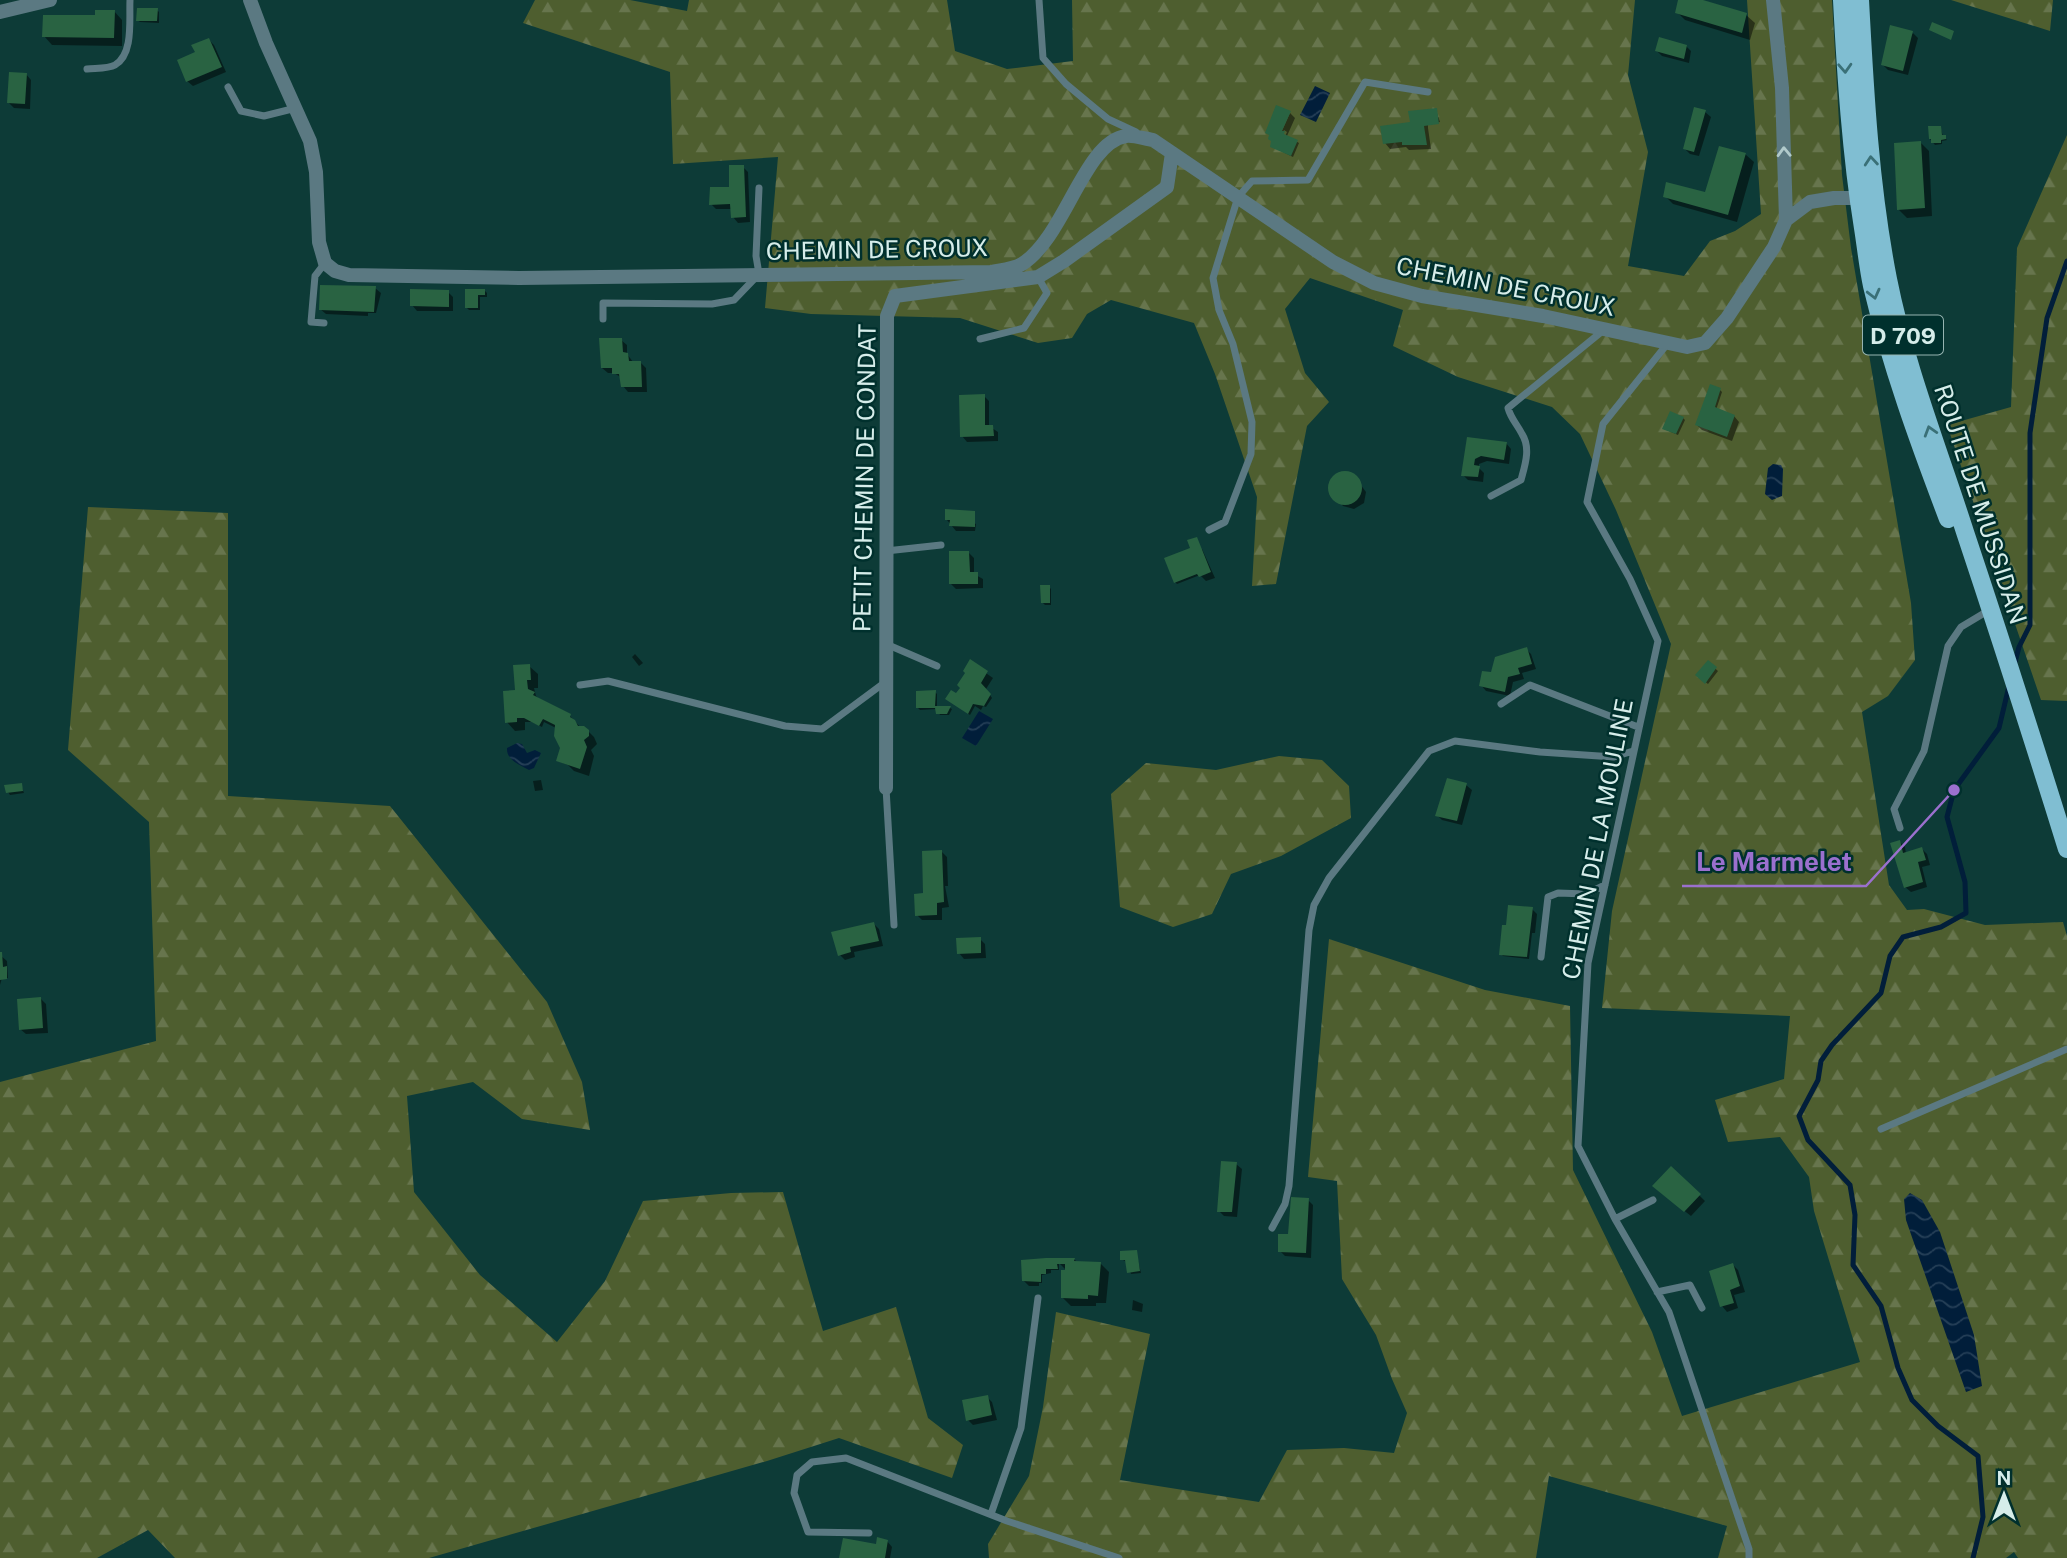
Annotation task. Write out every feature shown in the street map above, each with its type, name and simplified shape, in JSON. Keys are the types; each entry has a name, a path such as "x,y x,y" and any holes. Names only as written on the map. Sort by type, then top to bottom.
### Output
{"main road":[{"name":"ROUTE DE MUSSIDAN","path":"1842,0 1846,79 1866,198 1909,360 2067,849"},
{"name":"ROUTE DE MUSSIDAN","path":"1860,0 1866,198 1872,284 1893,363 1922,450 1986,612"},
{"name":"D 709","path":"1986,612 2005,658"}],"street":[{"path":"1,10 50,0"},
{"path":"250,0 266,43 310,141 316,172 319,242 325,263"},
{"path":"1773,0 1782,88 1786,220"},
{"name":"CHEMIN DE CROUX","path":"325,263 335,271 349,275 519,278 991,272 1020,265 1041,248 1103,147 1126,136 1153,140 1333,262 1374,283 1422,296 1605,329 1687,347 1705,343 1727,318 1774,247 1786,220"},
{"name":"PETIT CHEMIN DE CONDAT","path":"886,788 887,316 895,296 1038,277 1167,187 1172,153"},
{"path":"1786,220 1810,202 1834,198 1866,198"}],"lane":[{"path":"87,69 113,66 124,58 128,42 130,0"},
{"path":"1039,0 1042,58 1066,85 1108,119 1153,140"},
{"path":"1209,530 1225,522 1251,454 1252,422 1247,398 1233,344 1219,310 1213,278 1238,197 1252,181 1308,180 1365,82 1428,92"},
{"path":"228,87 241,111 264,116 297,107"},
{"path":"603,319 603,303 712,304 734,300 759,274 756,257 759,188"},
{"path":"324,323 311,322 315,276 325,263"},
{"path":"980,339 1024,328 1047,293 1038,277"},
{"path":"1491,496 1521,480 1527,457 1524,436 1511,419 1508,408 1605,329"},
{"name":"CHEMIN DE LA MOULINE","path":"1668,342 1603,424 1587,502 1630,579 1658,641 1588,963 1578,1146 1615,1220 1670,1312 1749,1549 1749,1558"},
{"path":"885,551 941,545"},
{"path":"1900,828 1894,809 1924,751 1948,646 1961,627 1986,612"},
{"path":"885,643 937,666"},
{"path":"580,685 608,681 785,726 822,729 885,683"},
{"path":"1501,704 1530,685 1638,727"},
{"path":"1272,1228 1285,1204 1289,1186 1309,929 1314,905 1329,878 1429,751 1455,741 1541,752 1614,757 1633,751"},
{"path":"886,788 894,925"},
{"path":"1541,957 1548,897 1558,893 1586,894 1605,885"},
{"path":"1881,1129 2067,1049"},
{"path":"1615,1220 1653,1200"},
{"path":"1657,1292 1690,1285 1702,1308"},
{"path":"990,1514 1021,1429 1038,1298"},
{"path":"870,1533 807,1532 794,1493 797,1475 812,1462 846,1458 990,1514 1119,1558"}],"green space":[{"path":"535,0 630,0 687,11 689,0 947,0 955,51 1007,69 1073,61 1072,0 1635,0 1628,75 1648,152 1628,266 1684,276 1710,241 1735,231 1761,214 1747,0 1832,0 1842,175 1851,248 1911,603 1915,660 1888,696 1862,712 1889,885 1907,910 1924,909 1985,925 2063,922 2067,936 2067,1558 2018,1558 2014,1552 2006,1558 1718,1558 1727,1526 1549,1476 1536,1558 989,1558 988,1544 1029,1476 1043,1407 1056,1312 1150,1334 1120,1480 1259,1502 1287,1450 1344,1448 1394,1453 1407,1413 1376,1335 1342,1279 1337,1181 1308,1177 1329,939 1485,990 1570,1006 1573,1170 1652,1332 1682,1416 1860,1362 1814,1211 1809,1177 1780,1137 1728,1142 1715,1100 1784,1079 1790,1016 1602,1008 1612,911 1671,644 1616,510 1580,434 1552,407 1458,377 1393,346 1403,310 1310,278 1285,309 1305,373 1329,402 1307,426 1276,584 1252,586 1257,497 1215,374 1194,323 1111,300 1087,314 1072,338 1038,343 960,318 811,314 765,308 778,157 673,164 670,72 523,23"},
{"path":"1951,0 2053,0 2050,31"},
{"path":"2067,135 2067,701 2041,700 1947,425 2011,407 2017,248"},
{"path":"88,507 228,513 228,796 390,806 547,1002 582,1082 590,1130 522,1119 473,1082 407,1096 414,1192 480,1275 557,1342 605,1281 643,1201 731,1193 783,1192 823,1331 896,1307 928,1418 963,1445 952,1478 839,1438 429,1558 175,1558 148,1530 97,1558 0,1558 0,1082 156,1041 149,822 68,750"},
{"path":"1279,756 1322,760 1349,786 1351,818 1281,856 1231,874 1212,914 1173,927 1120,907 1111,794 1146,763 1216,770"}],"water":[{"path":"1315,86 1330,93 1316,122 1300,115"},
{"path":"1773,464 1781,465 1783,469 1782,496 1772,500 1765,494 1768,468"},
{"path":"979,711 993,719 976,746 962,738"},
{"path":"517,743 522,744 527,753 535,750 541,753 534,768 529,770 509,756 507,748"},
{"path":"1910,1193 1922,1200 1940,1232 1974,1335 1982,1386 1966,1392 1906,1220 1904,1199"}],"building":[{"path":"1678,0 1703,0 1747,13 1742,33 1675,13"},
{"path":"137,8 158,8 157,21 136,21"},
{"path":"95,10 115,10 114,38 42,37 43,15 95,15"},
{"path":"1932,22 1954,31 1951,40 1929,30"},
{"path":"1890,25 1913,31 1903,71 1881,65"},
{"path":"1659,37 1687,45 1684,59 1655,51"},
{"path":"209,38 222,67 186,82 177,60 195,52 191,45"},
{"path":"9,72 27,73 25,104 7,103"},
{"path":"1276,105 1291,111 1282,131 1298,140 1291,156 1270,147 1269,135 1265,133"},
{"path":"1694,107 1706,110 1694,152 1683,149"},
{"path":"1437,108 1439,124 1424,126 1427,145 1402,145 1402,142 1383,144 1380,126 1410,122 1408,111"},
{"path":"1928,126 1941,126 1942,135 1946,135 1946,139 1941,140 1941,143 1931,143"},
{"path":"1921,141 1925,208 1897,210 1894,143"},
{"path":"1719,146 1746,153 1728,215 1663,197 1666,182 1705,192"},
{"path":"729,165 744,165 746,217 731,218 730,204 709,205 710,187 729,187"},
{"path":"320,285 376,286 374,312 319,310"},
{"path":"410,289 449,290 449,307 410,306"},
{"path":"465,289 485,289 485,295 478,295 478,308 465,308"},
{"path":"599,338 622,338 623,352 628,353 629,361 641,361 642,387 621,387 619,374 612,374 612,368 601,368"},
{"path":"1710,384 1721,388 1715,407 1735,415 1727,437 1695,425"},
{"path":"985,394 985,425 993,425 994,436 960,437 959,395"},
{"path":"1670,411 1684,417 1676,434 1662,429"},
{"path":"1467,437 1507,442 1504,460 1481,456 1475,459 1474,465 1480,466 1478,477 1461,476"},
{"path":"1345,471 1357,476 1362,488 1357,500 1345,505 1333,500 1328,488 1333,476"},
{"path":"945,509 975,511 975,527 949,526 950,520 945,520"},
{"path":"1197,537 1211,572 1174,583 1164,558 1190,548 1187,540"},
{"path":"949,551 969,551 970,572 978,572 978,584 949,584"},
{"path":"1040,585 1050,585 1050,603 1041,603"},
{"path":"1527,647 1532,664 1518,668 1520,674 1508,677 1505,692 1479,686 1482,671 1491,672 1495,657"},
{"path":"970,659 988,671 981,683 991,694 984,706 973,704 968,714 945,699 951,690 956,693 960,688 957,685"},
{"path":"1708,660 1717,667 1705,684 1695,675"},
{"path":"530,664 531,680 527,680 528,689 535,692 533,695 571,714 570,717 578,726 589,730 589,736 584,740 587,747 580,769 556,761 560,748 554,736 555,725 543,719 539,726 524,718 505,723 503,691 515,690 513,665"},
{"path":"936,690 935,706 951,706 947,714 936,714 935,708 916,708 916,691"},
{"path":"1447,778 1467,783 1457,821 1435,816"},
{"path":"22,783 23,791 6,793 4,785"},
{"path":"1900,840 1903,853 1922,847 1926,860 1918,862 1923,882 1904,888 1890,843"},
{"path":"942,850 944,902 937,903 937,915 915,916 914,894 923,893 922,851"},
{"path":"1508,905 1533,907 1527,957 1499,955 1502,925 1506,925"},
{"path":"874,922 879,941 850,947 851,952 838,956 831,932"},
{"path":"981,937 981,953 957,954 956,938"},
{"path":"0,952 3,967 7,966 7,979 0,980"},
{"path":"41,997 43,1028 19,1030 17,999"},
{"path":"1221,1161 1237,1162 1232,1212 1217,1212"},
{"path":"1671,1166 1701,1194 1684,1212 1652,1186"},
{"path":"1291,1197 1309,1198 1306,1253 1278,1252 1278,1234 1288,1234"},
{"path":"1137,1250 1140,1271 1127,1273 1125,1260 1120,1260 1120,1251"},
{"path":"1075,1258 1074,1261 1101,1262 1098,1296 1088,1295 1088,1299 1061,1298 1061,1270 1065,1270 1065,1264 1057,1264 1058,1269 1046,1269 1046,1274 1041,1274 1041,1282 1022,1281 1021,1260"},
{"path":"1733,1263 1740,1286 1730,1290 1734,1303 1720,1307 1709,1271"},
{"path":"988,1395 992,1415 966,1421 962,1400"},
{"path":"877,1537 888,1540 885,1558 839,1558 843,1538 876,1544"}],"waterway":[{"path":"2014,666 2019,647 2030,625 2030,433 2047,318 2067,261"},
{"path":"1973,1558 1983,1517 1978,1456 1938,1426 1912,1400 1898,1368 1881,1306 1853,1265 1855,1215 1850,1185 1808,1140 1799,1116 1818,1080 1821,1061 1832,1045 1881,993 1890,956 1903,937 1941,927 1966,913 1965,882 1947,817 1954,790 1999,728 2009,686"}],"place":[{"name":"Le Marmelet","path":"1954,790"}]}
